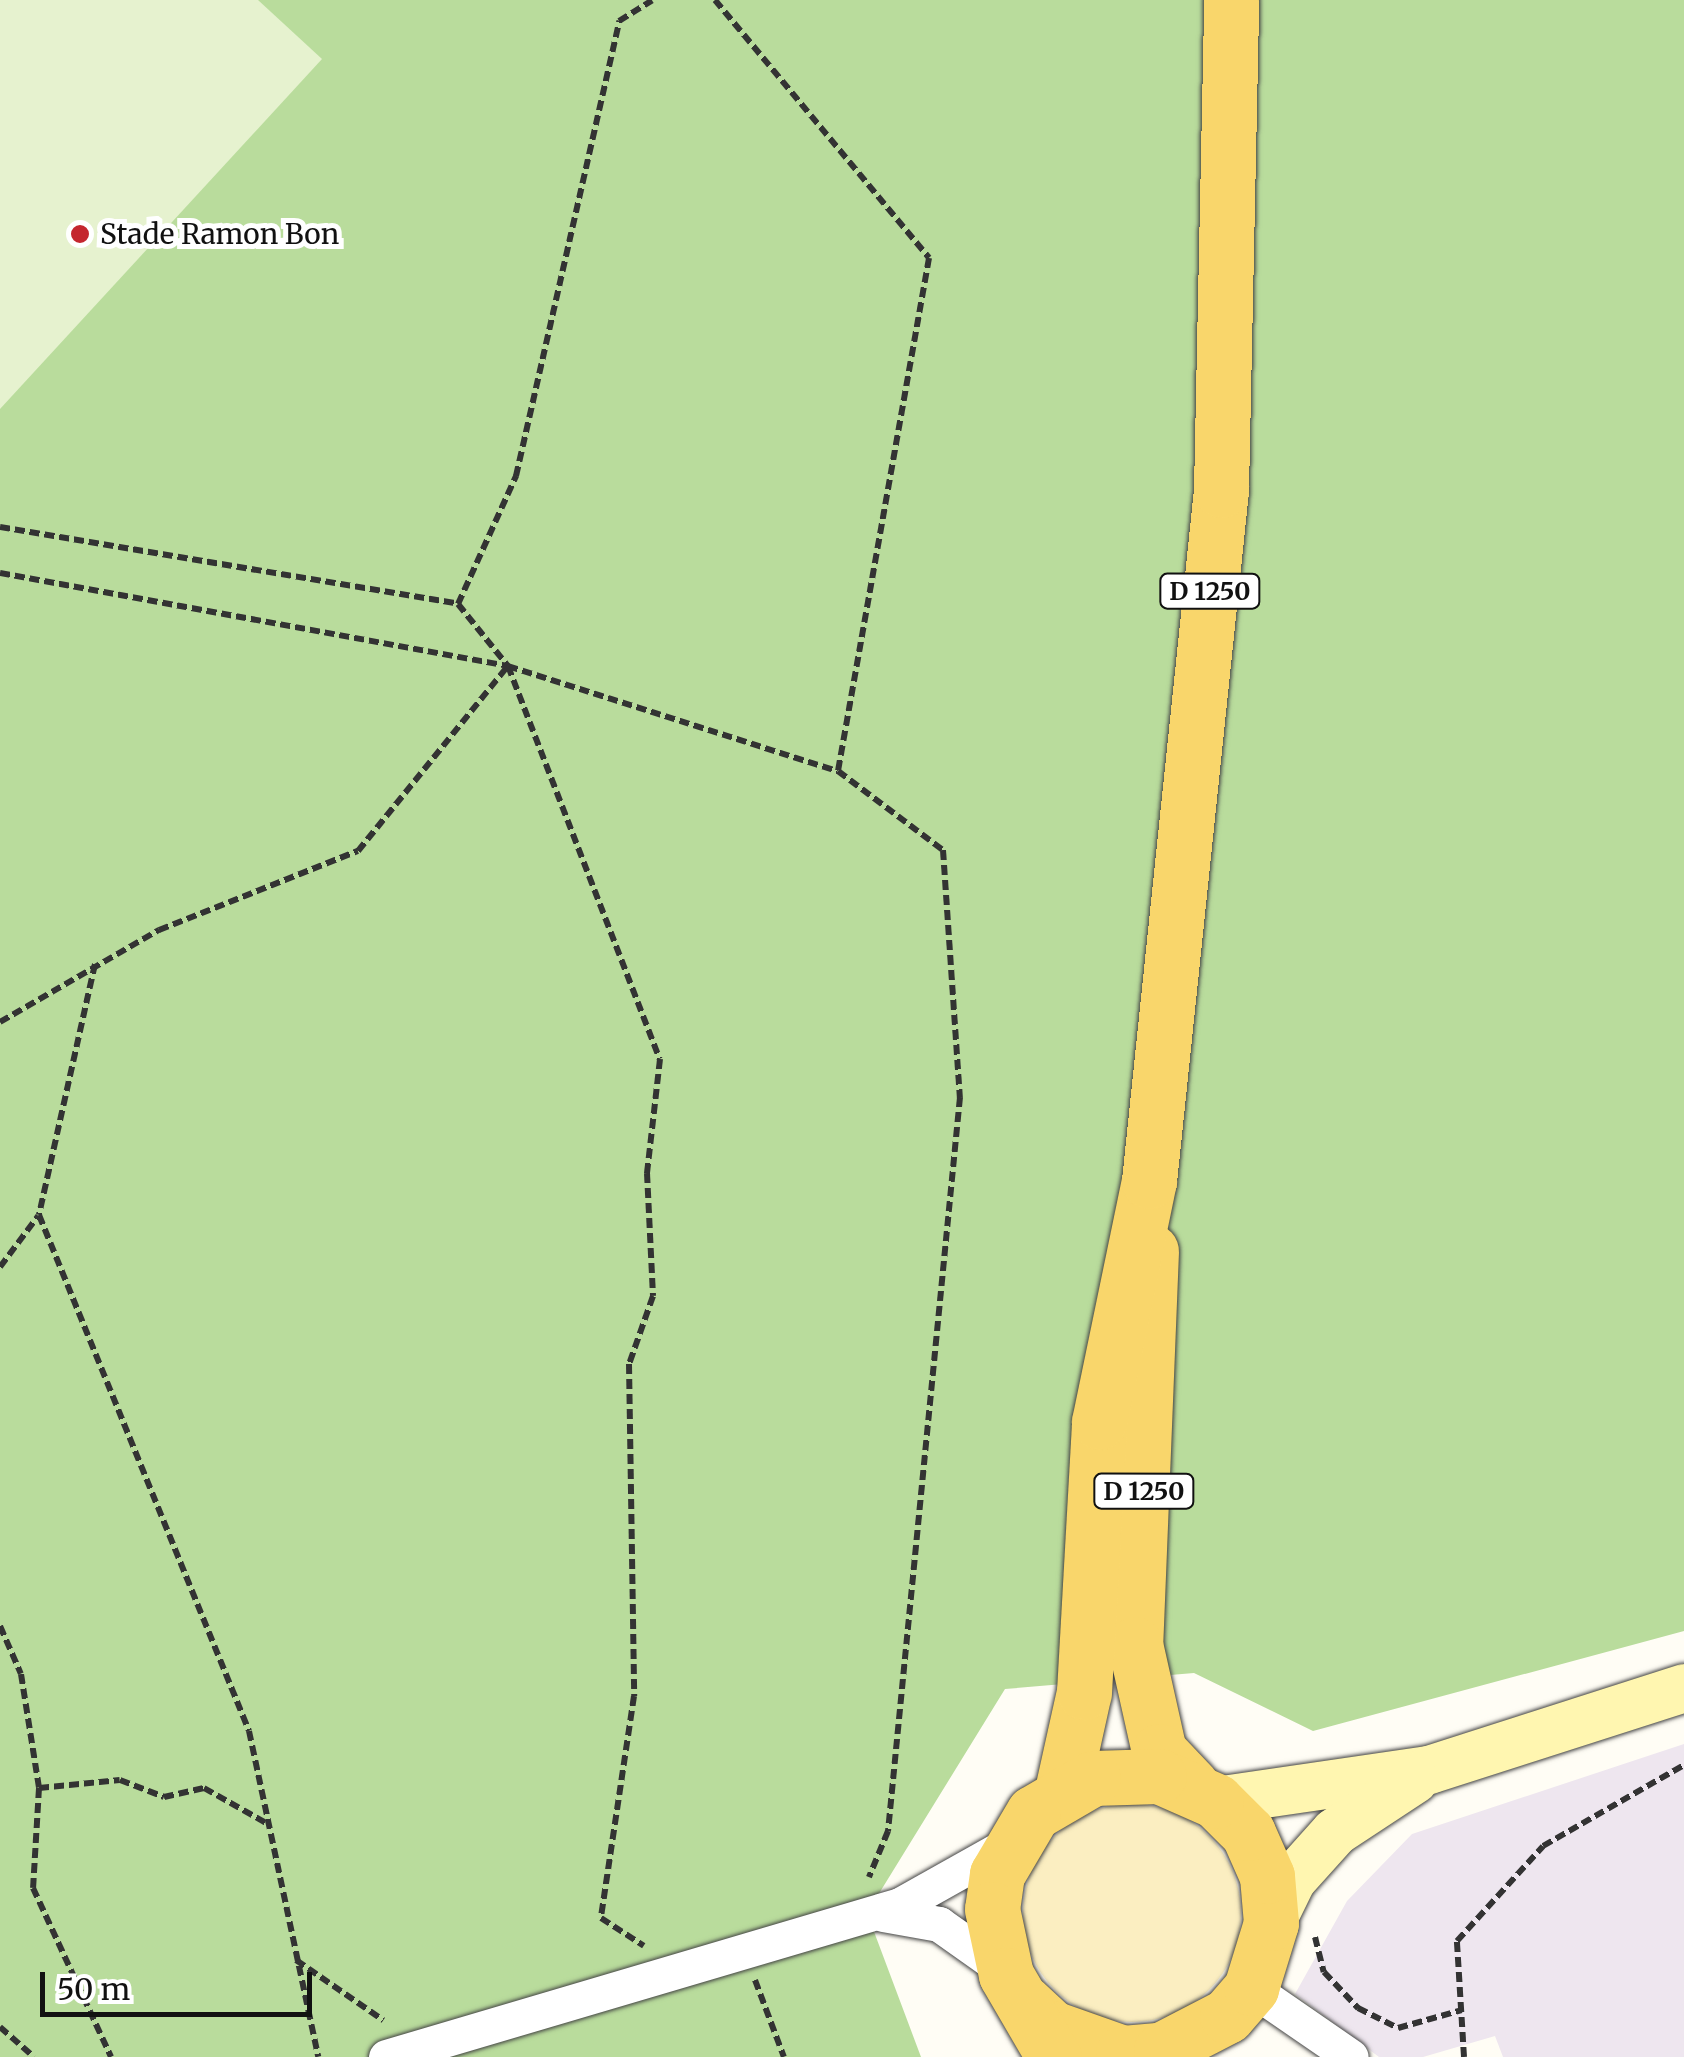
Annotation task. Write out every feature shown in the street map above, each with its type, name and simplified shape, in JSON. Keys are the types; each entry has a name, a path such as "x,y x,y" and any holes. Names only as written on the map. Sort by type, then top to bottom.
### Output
{"main road":[{"name":"D 1250","path":"1062,1791 1084,1692 1099,1422 1148,1180 1221,490 1231,0"},
{"name":"D 1250","path":"1148,1180 1154,1327 1135,1644 1160,1752 1204,1793"},
{"path":"1054,2057 1014,1987 992,1910 1011,1841 1062,1791 1126,1772 1204,1793 1429,1770 1684,1688"},
{"path":"1014,1987 1086,2045 1158,2054 1227,2016 1251,1988 1294,1920 1292,1880 1335,1832 1429,1770"},
{"path":"1204,1793 1248,1834 1266,1876 1294,1920"}],"street":[{"path":"386,2057 860,1915 944,1886 1011,1841"},
{"path":"860,1915 939,1924 1014,1987"},
{"path":"1251,1988 1351,2057"}],"path":[{"path":"458,604 516,476 619,20 652,0"},
{"path":"715,0 929,258 838,771"},
{"path":"0,527 458,604 508,666 660,1059 647,1173 653,1296 629,1364 634,1696 601,1918 658,1955"},
{"path":"0,574 508,666 838,771 943,850 960,1097 888,1831 860,1915"},
{"path":"0,1022 95,964 358,851 508,666"},
{"path":"0,1267 39,1215 95,964"},
{"path":"39,1215 249,1731 318,2057"},
{"path":"0,1626 22,1674 39,1788 33,1888 112,2057"},
{"path":"1464,2057 1457,1941 1543,1846 1684,1765"},
{"path":"39,1788 120,1780 164,1797 204,1788 268,1824"},
{"path":"1294,1920 1324,1972 1358,2008 1398,2028 1462,2010"},
{"path":"745,1947 784,2057"},
{"path":"296,1960 366,2015 448,2038"},
{"path":"0,2027 34,2057"}],"shaded area":[{"path":"1684,1744 1684,2057 1503,2057 1495,2036 1423,2057 1379,2057 1295,1994 1347,1901 1412,1834"}],"green space":[{"path":"0,0 1684,0 1684,1631 1313,1731 1194,1673 1005,1689 867,1913 921,2057 0,2057"},
{"name":"Stade Ramon Bon","path":"0,0 258,0 322,59 0,409"}],"sand":[{"path":"1132,1804 1174,1812 1209,1836 1233,1871 1241,1913 1233,1955 1209,1990 1174,2014 1132,2022 1090,2014 1055,1990 1031,1955 1023,1913 1031,1871 1055,1836 1090,1812"}],"place":[{"name":"Stade Ramon Bon","path":"80,234"}]}
